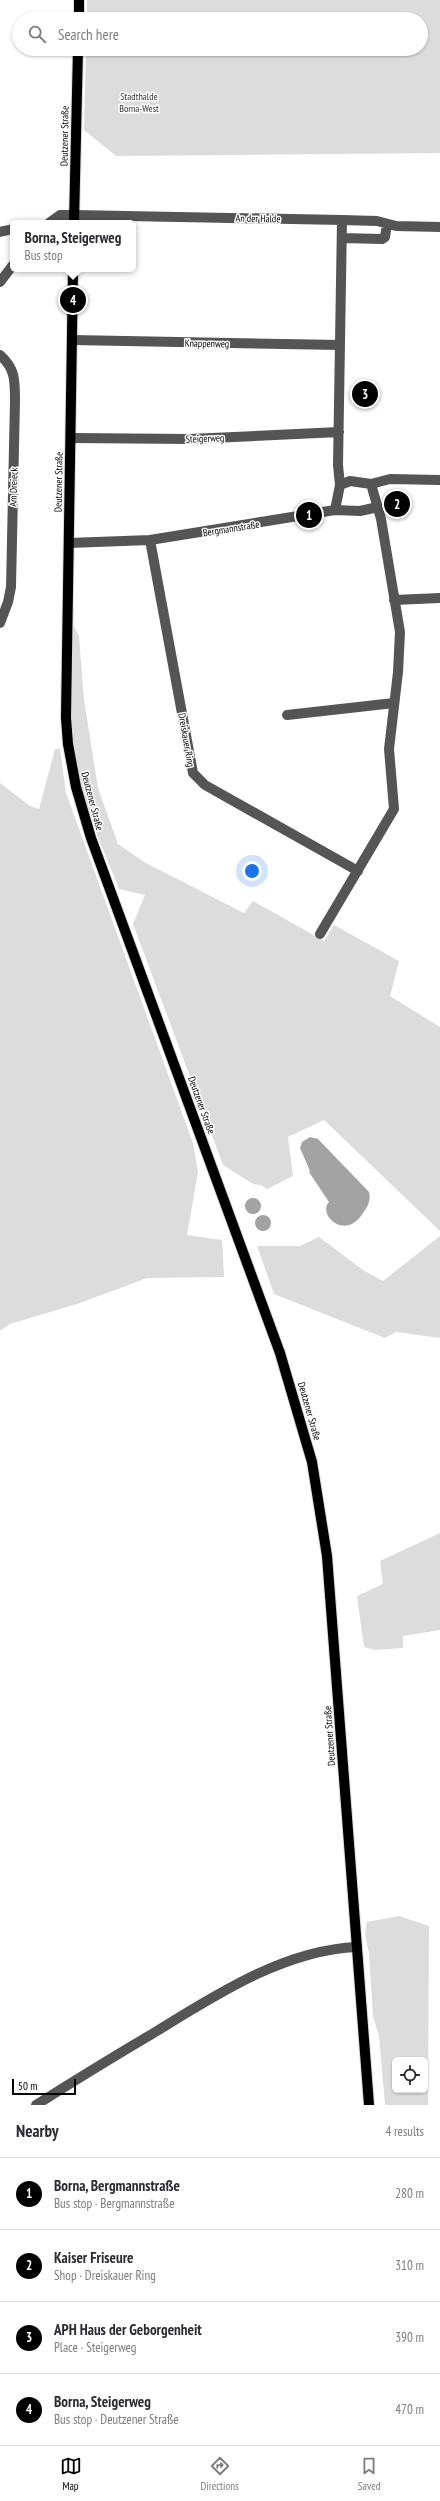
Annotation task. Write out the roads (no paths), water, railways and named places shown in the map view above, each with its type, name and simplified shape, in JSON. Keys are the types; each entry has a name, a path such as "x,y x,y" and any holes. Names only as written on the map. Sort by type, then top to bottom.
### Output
{"main road":[{"path":"79,0 79,12"},
{"name":"Deutzener Straße","path":"74,219 78,56"},
{"name":"Deutzener Straße","path":"73,272 66,718 68,744 81,807 280,1353 312,1462 327,1556 369,2105"}],"street":[{"name":"An der Halde","path":"53,220 60,215 74,219 342,220 396,226 440,227"},
{"path":"334,510 340,484 339,432 342,220"},
{"path":"342,238 382,239 385,237 387,224"},
{"path":"0,232 10,230"},
{"path":"0,282 10,269"},
{"name":"Knappenweg","path":"73,340 340,345"},
{"name":"Am Dreieck","path":"0,355 9,362 15,379 11,587 8,602 0,623"},
{"name":"Steigerweg","path":"70,438 190,439 339,432"},
{"path":"340,484 350,481 371,484 390,479 440,480"},
{"path":"320,934 394,809 389,749 401,641 378,507 371,484"},
{"name":"Bergmannstraße","path":"69,543 150,540 334,510 360,511 378,507"},
{"name":"Dreiskauer Ring","path":"150,540 193,773 205,785 358,872"},
{"path":"394,600 440,598"},
{"path":"287,715 394,703"},
{"path":"36,2105 239,1984 281,1964 337,1948 357,1947"}],"place":[{"name":"Borna, Steigerweg","path":"73,300"},
{"name":"APH Haus der Geborgenheit","path":"365,394"},
{"name":"Kaiser Friseure","path":"397,504"},
{"name":"Borna, Bergmannstraße","path":"309,515"}],"park label":[{"name":"Stadthalde Borna-West","path":"139,102"}]}
